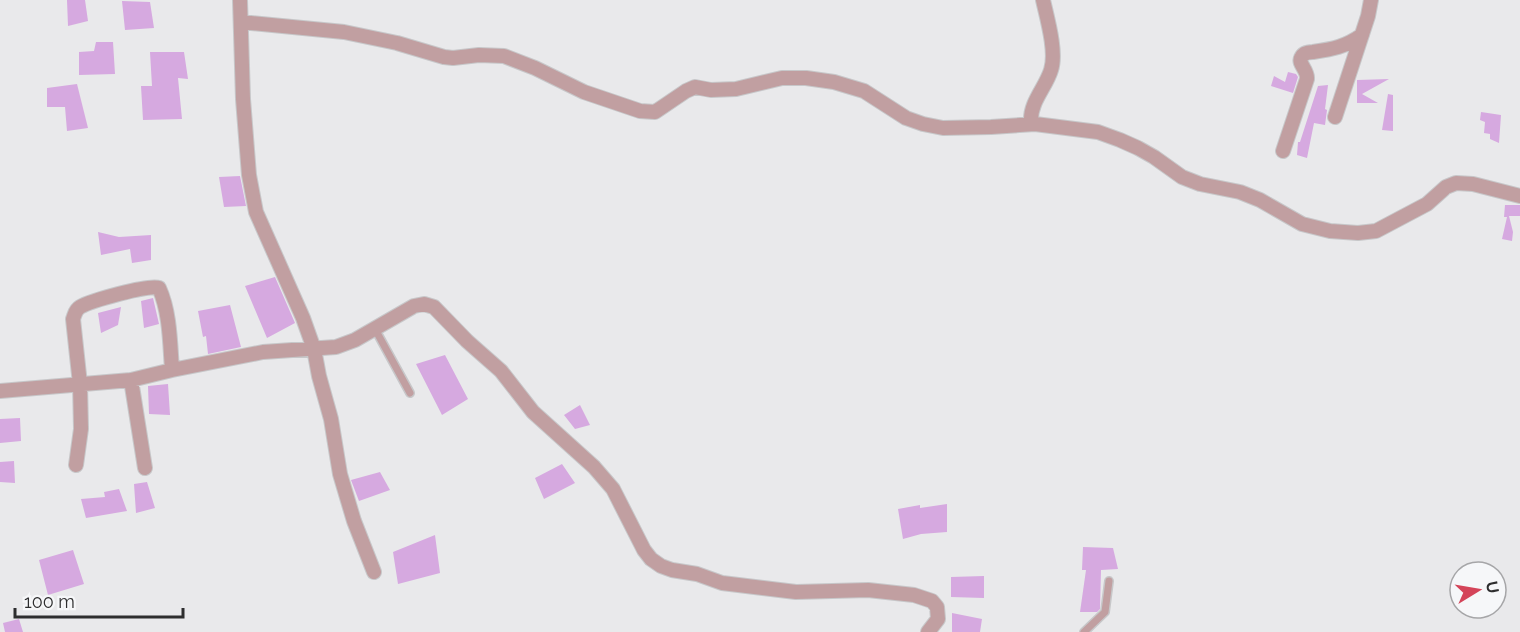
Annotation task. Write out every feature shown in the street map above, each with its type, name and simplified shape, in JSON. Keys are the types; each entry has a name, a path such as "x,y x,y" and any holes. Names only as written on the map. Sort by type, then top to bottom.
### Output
{"street":[{"path":"240,0 243,99 248,165 256,212 303,318 314,349 331,419 340,474 354,521 374,573"},
{"path":"1035,124 1031,122 1034,103 1052,69 1053,56 1051,33 1043,0"},
{"path":"1335,117 1368,16 1371,0"},
{"path":"241,22 344,32 444,57 479,55 504,57 535,68 584,92 640,111 655,112 695,87 711,90 736,89 782,78 806,78 834,82 864,91 906,118 943,129 1035,124 1098,132 1138,148 1182,177 1200,184 1240,192 1260,200 1302,224 1330,231 1358,233 1376,231 1427,204 1446,187 1456,183 1473,184 1520,196"},
{"path":"1283,151 1307,79 1300,58 1306,53 1349,44 1362,35"},
{"path":"76,465 81,429 81,384 73,320 80,307 139,288 154,286 159,288 163,295 168,325 172,370"},
{"path":"0,391 131,380 263,352 336,347 355,340 414,306 424,304 434,307 467,341 501,370 533,412 594,467 613,489 644,550 651,559 672,570 697,574 722,583 796,592 868,590 914,595 932,601 937,607 938,619 928,632"},
{"path":"131,380 145,468"}],"lane":[{"path":"375,329 410,393"},
{"path":"1084,632 1105,612 1109,581"}],"building":[{"path":"67,0 85,0 88,21 68,26"},
{"path":"122,1 150,2 154,28 125,30"},
{"path":"96,42 113,42 115,74 79,75 79,52 94,51"},
{"path":"150,52 184,52 188,79 178,78 182,119 143,120 141,86 152,86"},
{"path":"1288,72 1298,77 1293,93 1271,86 1274,76 1285,82"},
{"path":"1389,79 1362,94 1378,103 1357,103 1357,80"},
{"path":"77,84 88,128 67,131 65,107 47,107 47,88"},
{"path":"1328,85 1325,125 1314,123 1307,158 1297,155 1298,142 1300,142 1318,86"},
{"path":"1388,94 1393,95 1393,131 1382,130"},
{"path":"1481,112 1501,115 1499,143 1490,139 1490,134 1484,133 1485,122 1480,120"},
{"path":"240,176 246,206 224,207 219,177"},
{"path":"1505,205 1520,205 1520,216 1509,216 1513,232 1512,241 1502,239 1507,217 1504,217"},
{"path":"98,232 119,237 151,235 151,260 132,263 130,249 101,255"},
{"path":"275,277 295,323 267,338 245,286"},
{"path":"153,298 159,324 144,328 141,301"},
{"path":"230,305 241,347 208,354 206,336 203,337 198,311"},
{"path":"121,307 118,325 101,333 98,313"},
{"path":"445,355 468,399 442,415 416,364"},
{"path":"168,384 170,415 149,414 148,386"},
{"path":"580,405 590,425 575,429 564,415"},
{"path":"20,418 21,441 0,443 0,419"},
{"path":"14,461 15,483 0,482 0,462"},
{"path":"562,464 575,483 544,499 535,478"},
{"path":"380,472 390,490 359,501 351,480"},
{"path":"147,482 155,508 136,513 134,484"},
{"path":"119,489 127,511 86,518 81,499 105,497 104,492"},
{"path":"947,504 947,532 921,534 903,539 898,509"},
{"path":"435,535 440,573 398,584 393,552"},
{"path":"1083,547 1113,548 1118,569 1101,570 1100,609 1097,612 1080,612 1086,570 1082,570"},
{"path":"73,550 84,584 48,595 39,560"},
{"path":"984,576 984,598 951,597 951,577"},
{"path":"952,613 982,619 980,632 952,632"},
{"path":"19,619 23,632 5,632 3,623"}]}
